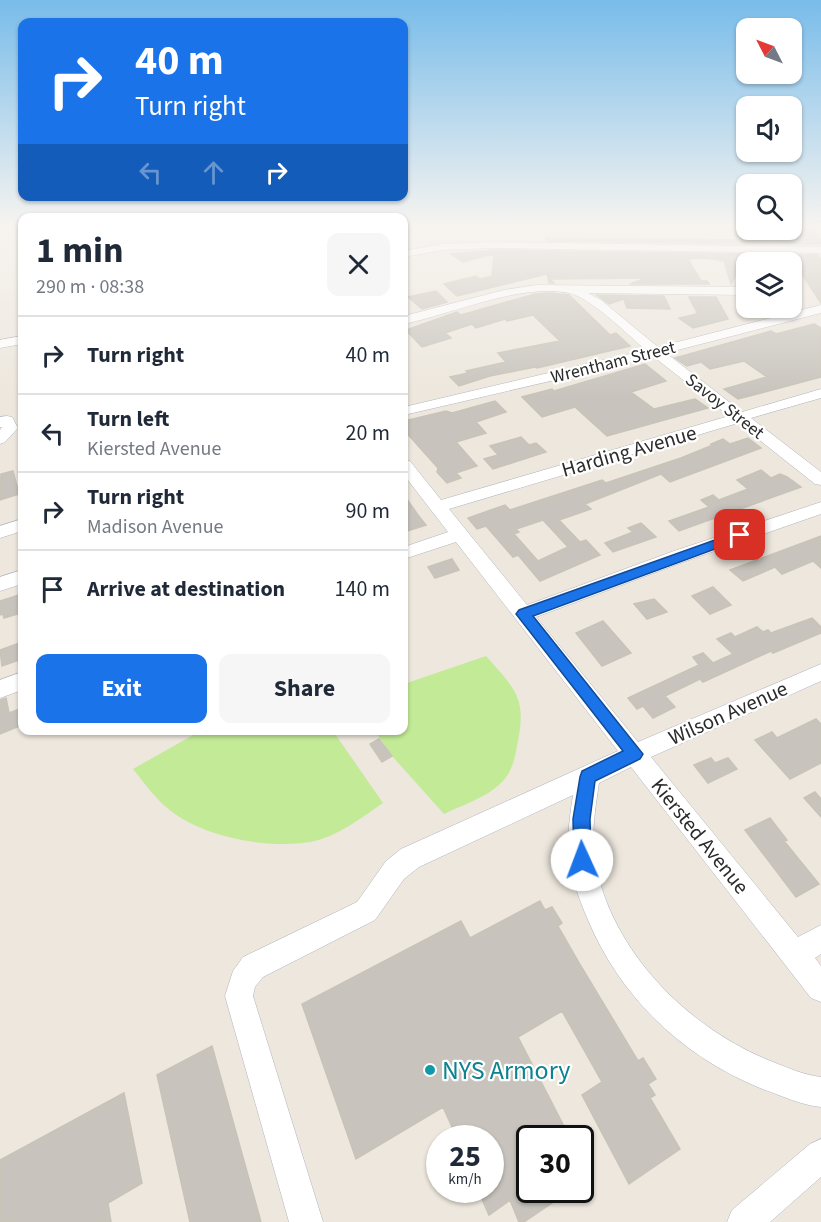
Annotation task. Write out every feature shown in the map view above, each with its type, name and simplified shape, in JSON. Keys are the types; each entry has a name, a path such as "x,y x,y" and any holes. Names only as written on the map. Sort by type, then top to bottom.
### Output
{"street":[{"path":"408,319 512,292 536,289 736,291"},
{"name":"Savoy Street","path":"571,289 597,303 656,352 821,480"},
{"name":"Wrentham Street","path":"802,310 821,309"},
{"name":"Wrentham Street","path":"408,410 656,352 769,318"},
{"path":"0,344 18,341"},
{"name":"Harding Avenue","path":"437,507 821,393"},
{"path":"0,439 10,428 3,421"},
{"name":"Kiersted Avenue","path":"408,470 821,988"},
{"path":"523,614 680,556 821,508"},
{"path":"0,532 18,526"},
{"path":"408,552 459,535"},
{"path":"0,584 18,578"},
{"name":"Wilson Avenue","path":"306,1222 239,996 243,981 253,967 366,912 395,870 410,858 634,754 821,672"},
{"path":"0,689 18,682"},
{"path":"588,777 581,819 582,860 590,892 602,922 628,969 663,1010 707,1046 758,1074 821,1092"},
{"path":"795,954 821,939"},
{"path":"744,1222 821,1155"}],"green space":[{"path":"486,656 512,687 520,706 520,730 515,756 512,766 501,783 481,797 444,814 392,756 378,735 408,735 408,683"},
{"path":"193,735 336,735 383,803 357,821 320,840 293,844 254,842 215,833 180,817 152,793 133,769"}],"building":[{"path":"514,282 457,296 444,284"},
{"path":"635,282 708,282 709,284 630,284"},
{"path":"807,282 821,282 821,303"},
{"path":"436,291 447,302 422,309 408,297"},
{"path":"535,294 569,295 610,335 616,333 630,346 537,368 490,376 459,386 450,377 506,362 498,353 560,341 533,315 507,321 505,319 476,328 472,324 445,333 451,338 422,347 408,332 408,329 457,312 461,315"},
{"path":"597,295 664,296 670,309 627,308 624,299 609,304"},
{"path":"689,297 716,297 728,319 693,328 679,318 697,314 696,311 702,310 695,309"},
{"path":"814,324 821,328 821,377 738,399 724,389 767,377 744,361 710,369 701,362 687,366 675,358 771,331 776,334"},
{"path":"645,364 666,381 631,392 654,409 695,399 708,408 607,436 575,407 542,417 522,397 552,389 554,391"},
{"path":"495,401 506,412 476,422 486,433 456,442 477,466 456,473 461,478 447,483 437,472 438,468 408,434 408,420 446,411 452,413"},
{"path":"521,437 529,445 536,443 546,452 493,469 484,459 498,455 490,446"},
{"path":"748,438 761,448 670,482 661,474 585,504 591,509 559,520 580,542 586,540 600,555 540,581 518,555 513,557 486,526 477,529 468,518 505,505 510,510 602,480 606,483 681,458 723,439 730,444","holes":["543,520 568,547 538,561 514,534 519,532 516,529"]},
{"path":"761,470 771,478 780,474 801,487 679,531 669,521 709,507 701,500 713,495 719,500 748,489 737,480"},
{"path":"13,471 18,494 0,500 1,474"},
{"path":"408,501 418,515 426,525 408,531"},
{"path":"641,523 656,537 613,552 605,543 633,532 628,528"},
{"path":"821,536 821,568 813,561 782,574 775,567 743,581 730,570"},
{"path":"452,559 459,570 435,578 428,567"},
{"path":"713,587 731,605 710,614 692,596"},
{"path":"18,595 18,614 4,618 3,614 0,615 0,601"},
{"path":"654,599 667,612 647,619 634,604"},
{"path":"812,618 821,627 821,633 773,653 771,651 703,682 700,679 665,696 675,707 653,718 643,706 637,709 628,698 699,665 693,657 703,653 713,663 733,654 717,639 731,633 735,637 757,627 763,632 768,630 771,633"},
{"path":"603,621 631,653 602,666 576,633"},
{"path":"18,643 18,660 2,666 0,650"},
{"path":"6,698 9,713 18,710 18,727 0,734 0,700"},
{"path":"816,719 821,724 821,763 790,779 755,740 772,732 777,738"},
{"path":"379,739 392,756 382,762 370,744"},
{"path":"711,758 715,763 728,758 737,769 708,783 694,765"},
{"path":"815,792 821,799 821,817 804,798"},
{"path":"770,818 787,840 784,841 819,884 796,897 745,830"},
{"name":"NYS Armory","path":"540,901 545,910 552,907 562,923 558,926 638,1061 643,1058 656,1079 648,1084 655,1095 650,1098 680,1149 629,1184 582,1095 602,1082 562,1011 518,1037 563,1125 516,1125 516,1203 552,1203 524,1222 519,1222 510,1200 489,1215 484,1203 504,1203 504,1125 451,1125 443,1107 356,1159 302,1004 461,921 470,938"},
{"path":"212,1046 261,1222 190,1222 157,1075"},
{"path":"124,1093 142,1183 108,1203 111,1222 0,1222 0,1160"}],"place":[{"name":"NYS Armory","path":"430,1070"}],"route":[{"path":"582,860 581,819 588,777 634,754 523,614 740,535"}]}
